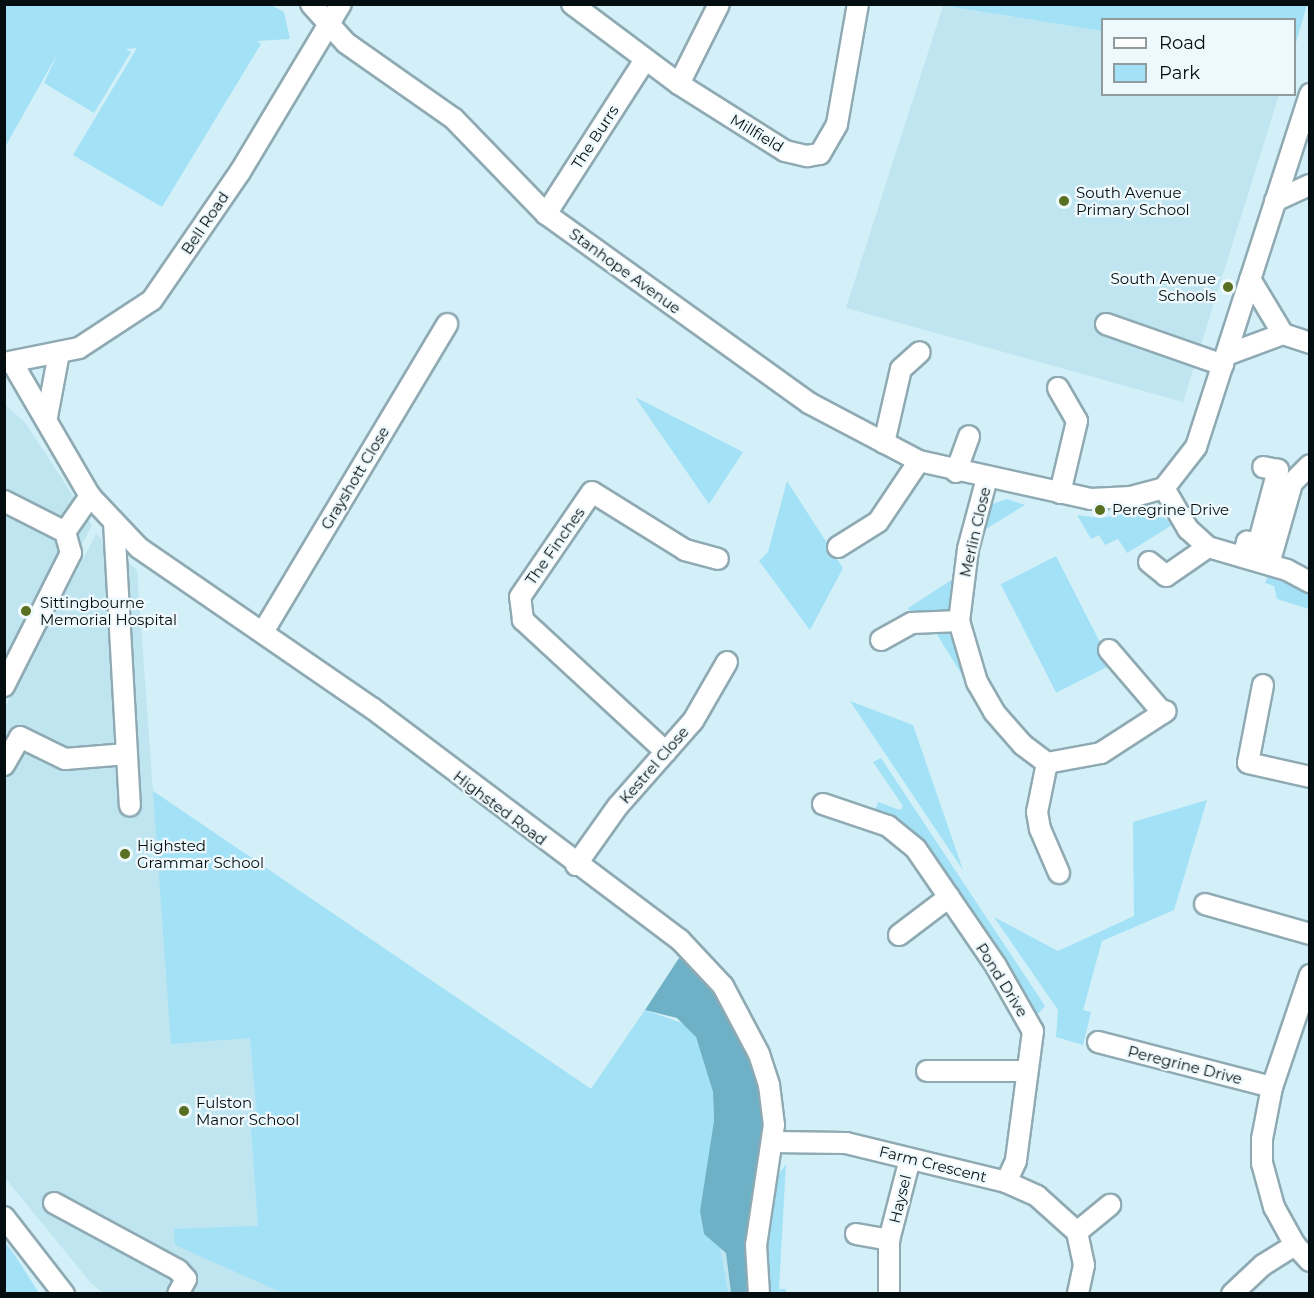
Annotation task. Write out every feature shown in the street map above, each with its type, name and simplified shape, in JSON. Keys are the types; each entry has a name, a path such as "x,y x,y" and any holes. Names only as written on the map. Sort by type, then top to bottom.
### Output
{"street":[{"name":"Stanhope Avenue","path":"311,4 346,43 454,119 546,213 808,403 919,462 956,472 1060,493 1110,499 1164,488"},
{"name":"Bell Road","path":"8,362 59,354 90,343 153,300 240,172 327,23 341,4"},
{"name":"Millfield","path":"572,4 679,84 785,151 807,156 820,154 837,124 858,4"},
{"path":"679,84 719,4"},
{"name":"The Burrs","path":"546,213 645,60"},
{"path":"1310,94 1299,121 1204,424 1184,467 1164,488 1188,529 1208,547 1269,564 1310,582"},
{"path":"1299,121 1310,139"},
{"path":"1275,201 1310,185"},
{"path":"1250,279 1283,334 1310,343"},
{"name":"Grayshott Close","path":"263,632 447,324"},
{"path":"1106,324 1225,360 1283,334"},
{"path":"884,443 901,369 920,352"},
{"path":"47,417 59,354"},
{"name":"Highsted Road","path":"8,362 47,417 90,496 139,548 372,708 576,865 680,940 723,986 755,1045 769,1085 773,1142 756,1245 759,1293"},
{"path":"1058,388 1077,422 1060,493"},
{"path":"956,472 970,436"},
{"path":"838,547 878,522 919,462"},
{"path":"1269,564 1292,483 1310,465"},
{"path":"1244,557 1247,542 1258,545 1278,470 1263,467"},
{"name":"Merlin Close","path":"987,478 968,549 958,621 977,682 994,712 1023,745 1047,763"},
{"name":"The Finches","path":"666,752 523,620 520,597 592,492 685,550 718,559"},
{"path":"65,532 90,496"},
{"path":"4,501 65,532 71,553 4,686"},
{"path":"114,522 130,806"},
{"path":"1149,562 1166,576 1208,547"},
{"path":"881,640 912,623 958,621"},
{"path":"1059,873 1040,829 1037,812 1047,763 1101,753 1164,712 1109,650"},
{"name":"Kestrel Close","path":"576,865 618,806 693,721 727,662"},
{"path":"1263,685 1248,763 1310,777"},
{"path":"4,765 20,737 65,759 127,754"},
{"name":"Pond Drive","path":"823,804 888,826 916,849 1033,1031 1016,1161 1006,1182"},
{"path":"904,923 948,897"},
{"path":"1205,904 1310,934"},
{"path":"1310,975 1272,1087 1262,1139 1262,1163 1274,1207 1295,1245 1310,1261"},
{"name":"Peregrine Drive","path":"1098,1042 1272,1087"},
{"path":"927,1071 1027,1071"},
{"name":"Farm Crescent","path":"773,1142 846,1143 1006,1182 1037,1196 1077,1232"},
{"name":"Haysel","path":"889,1293 889,1240 910,1159"},
{"path":"54,1203 178,1270 186,1279 178,1293"},
{"path":"1078,1293 1084,1265 1077,1232 1110,1205"},
{"path":"4,1217 64,1293"},
{"name":"Haysel","path":"856,1234 889,1240"},
{"path":"1232,1293 1263,1265 1295,1245"}],"shaded area":[{"name":"South Avenue Primary School","path":"943,6 1101,31 1101,96 1279,96 1183,402 846,308"},
{"name":"Sittingbourne Memorial Hospital","path":"5,405 24,421 92,525 5,697"},
{"path":"96,534 137,570 153,791 591,1089 645,1010 704,1234 726,1253 731,1293 103,1293 91,1283 5,1178 5,707"},
{"path":"679,958 703,977 733,1019 754,1061 761,1091 764,1128 746,1238 751,1293 731,1293 726,1253 704,1234 700,1211 714,1121 713,1092 696,1037 677,1018 645,1010"}],"green space":[{"path":"269,4 284,12 290,39 257,41 261,44 162,207 73,155 137,48 126,49 131,52 94,113 44,83 58,53 5,147 5,5"},
{"path":"1307,4 1296,42 1296,18 1101,18 1101,31 939,5"},
{"path":"635,397 743,452 709,504"},
{"path":"787,481 843,568 810,630 759,561 768,552"},
{"path":"1007,499 1025,505 986,529 992,504"},
{"path":"1147,510 1163,516 1172,525 1127,553 1118,539 1105,545 1099,535 1091,539 1077,515 1100,518"},
{"path":"1056,556 1111,665 1056,693 1001,584"},
{"path":"1268,576 1309,595 1309,609 1277,599 1274,586 1265,583"},
{"path":"953,579 951,610 912,614 908,608"},
{"path":"946,632 956,640 972,691 936,633"},
{"path":"850,701 913,725 963,870"},
{"path":"881,758 1045,1006 1039,1013 1034,1014 899,823 875,810 878,802 900,810 903,806 873,762"},
{"name":"Highsted Grammar School","path":"153,791 591,1089 645,1010 687,1025 696,1037 713,1092 714,1124 700,1211 704,1234 720,1247 728,1293 283,1293 175,1245 174,1229 258,1226 250,1115 257,1115 250,1038 171,1044"},
{"path":"1207,800 1174,910 1102,941 1083,1010 1091,1012 1083,1045 1056,1037 1058,1010 994,917 1058,951 1134,916 1133,822"},
{"path":"786,1164 779,1289 786,1289 786,1293 767,1294 763,1246 771,1185"},
{"path":"5,1242 16,1257 39,1293 5,1293"}],"place":[{"name":"South Avenue Primary School","path":"1064,201"},
{"name":"South Avenue Schools","path":"1228,287"},
{"name":"Peregrine Drive","path":"1100,510"},
{"name":"Sittingbourne Memorial Hospital","path":"26,611"},
{"name":"Highsted Grammar School","path":"125,854"},
{"name":"Fulston Manor School","path":"184,1111"}]}
